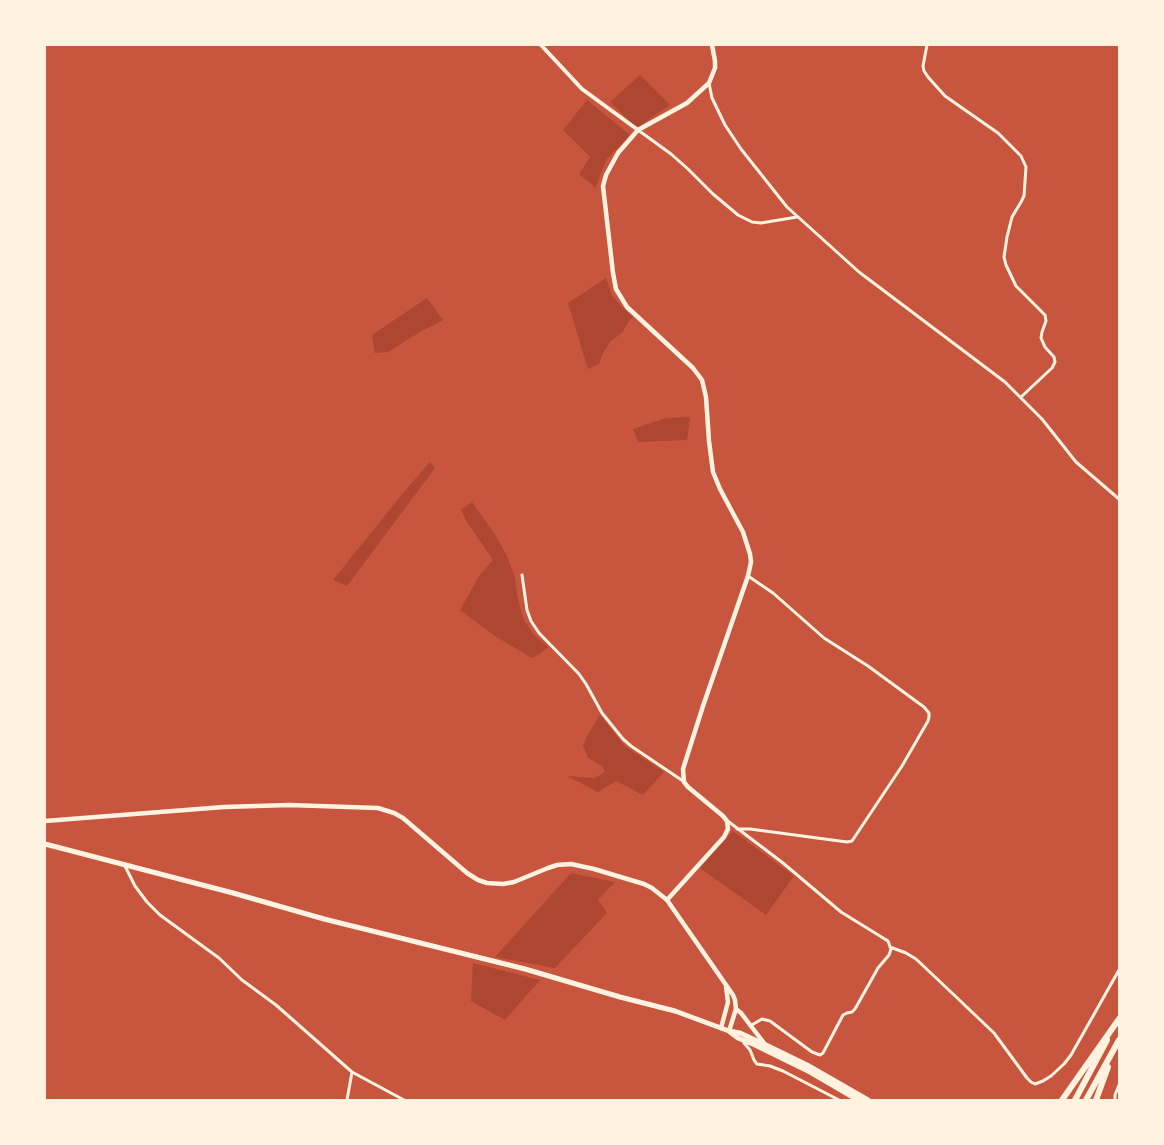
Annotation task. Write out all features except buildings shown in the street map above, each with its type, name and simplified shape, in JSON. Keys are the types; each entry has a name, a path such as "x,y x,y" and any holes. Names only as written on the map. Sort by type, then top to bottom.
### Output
{"highway":[{"path":"1062,1100 1119,1018"},
{"path":"1075,1100 1119,1018"},
{"path":"1086,1100 1118,1042"},
{"path":"1096,1100 1118,1042"}],"main road":[{"path":"667,900 724,837 728,829 727,821 723,816 684,782 683,769 751,562 747,541 713,472 706,397 702,380 693,368 627,307 619,296 614,281 604,181 618,153 638,130 687,103 709,83 715,68 712,45"},
{"path":"45,820 254,806 378,808 403,818 467,873 487,883 514,882 557,865 571,864 644,884 667,900 682,919 735,1000 736,1009 729,1031"},
{"path":"45,844 324,919 525,969 675,1011 740,1033 858,1100"},
{"path":"720,1028 728,997 725,984"},
{"path":"725,1014 736,1009"},
{"path":"736,1009 764,1046"},
{"path":"729,1031 738,1038 764,1046 807,1065 868,1100"}],"street":[{"path":"541,45 582,89 671,154 738,215 752,222 761,223 797,217"},
{"path":"927,45 923,66 928,77 945,96 998,133 1021,156 1026,167 1024,196 1012,217 1004,257 1016,286 1046,316 1041,338 1055,362 1052,368 1021,397"},
{"path":"709,83 716,108 725,125 780,199 797,217 859,272 999,377 1042,419 1077,462 1119,499"},
{"path":"522,575 526,609 539,633 579,674 602,713 623,739 684,782"},
{"path":"737,829 852,841 902,766 929,717 928,710 924,706 824,638 773,593 748,576"},
{"path":"727,821 783,863 841,912 888,941 890,947 889,955 878,968 855,1009 843,1015 823,1053 812,1052 770,1021 762,1019 750,1026"},
{"path":"125,866 135,886 160,915 219,958 352,1072 404,1100"},
{"path":"890,947 916,959 994,1033 1027,1078 1037,1084 1064,1064 1071,1055 1119,970"},
{"path":"738,1038 747,1045 757,1064 783,1071 839,1100"},
{"path":"753,1056 764,1046"},
{"path":"347,1100 352,1072"},
{"path":"1115,1100 1119,1085"}],"shaded area":[{"path":"640,75 670,105 637,128 610,102"},
{"path":"587,100 630,135 607,159 596,188 579,174 590,157 563,130"},
{"path":"606,278 612,296 633,317 623,332 611,341 599,364 588,369 568,303"},
{"path":"427,298 443,320 388,352 375,353 372,335"},
{"path":"690,417 687,440 638,442 633,429 666,418"},
{"path":"430,462 435,468 347,586 333,580 404,492"},
{"path":"472,502 508,558 515,578 523,618 533,634 548,647 532,658 495,636 460,610 479,576 493,560 461,510"},
{"path":"600,715 625,746 664,772 643,795 616,781 598,792 567,776 595,778 605,772 602,766 588,758 583,746"},
{"path":"733,831 794,876 766,915 700,868"},
{"path":"571,873 615,882 598,900 607,913 555,968 495,957"},
{"path":"473,963 540,980 505,1020 471,1001"}]}
